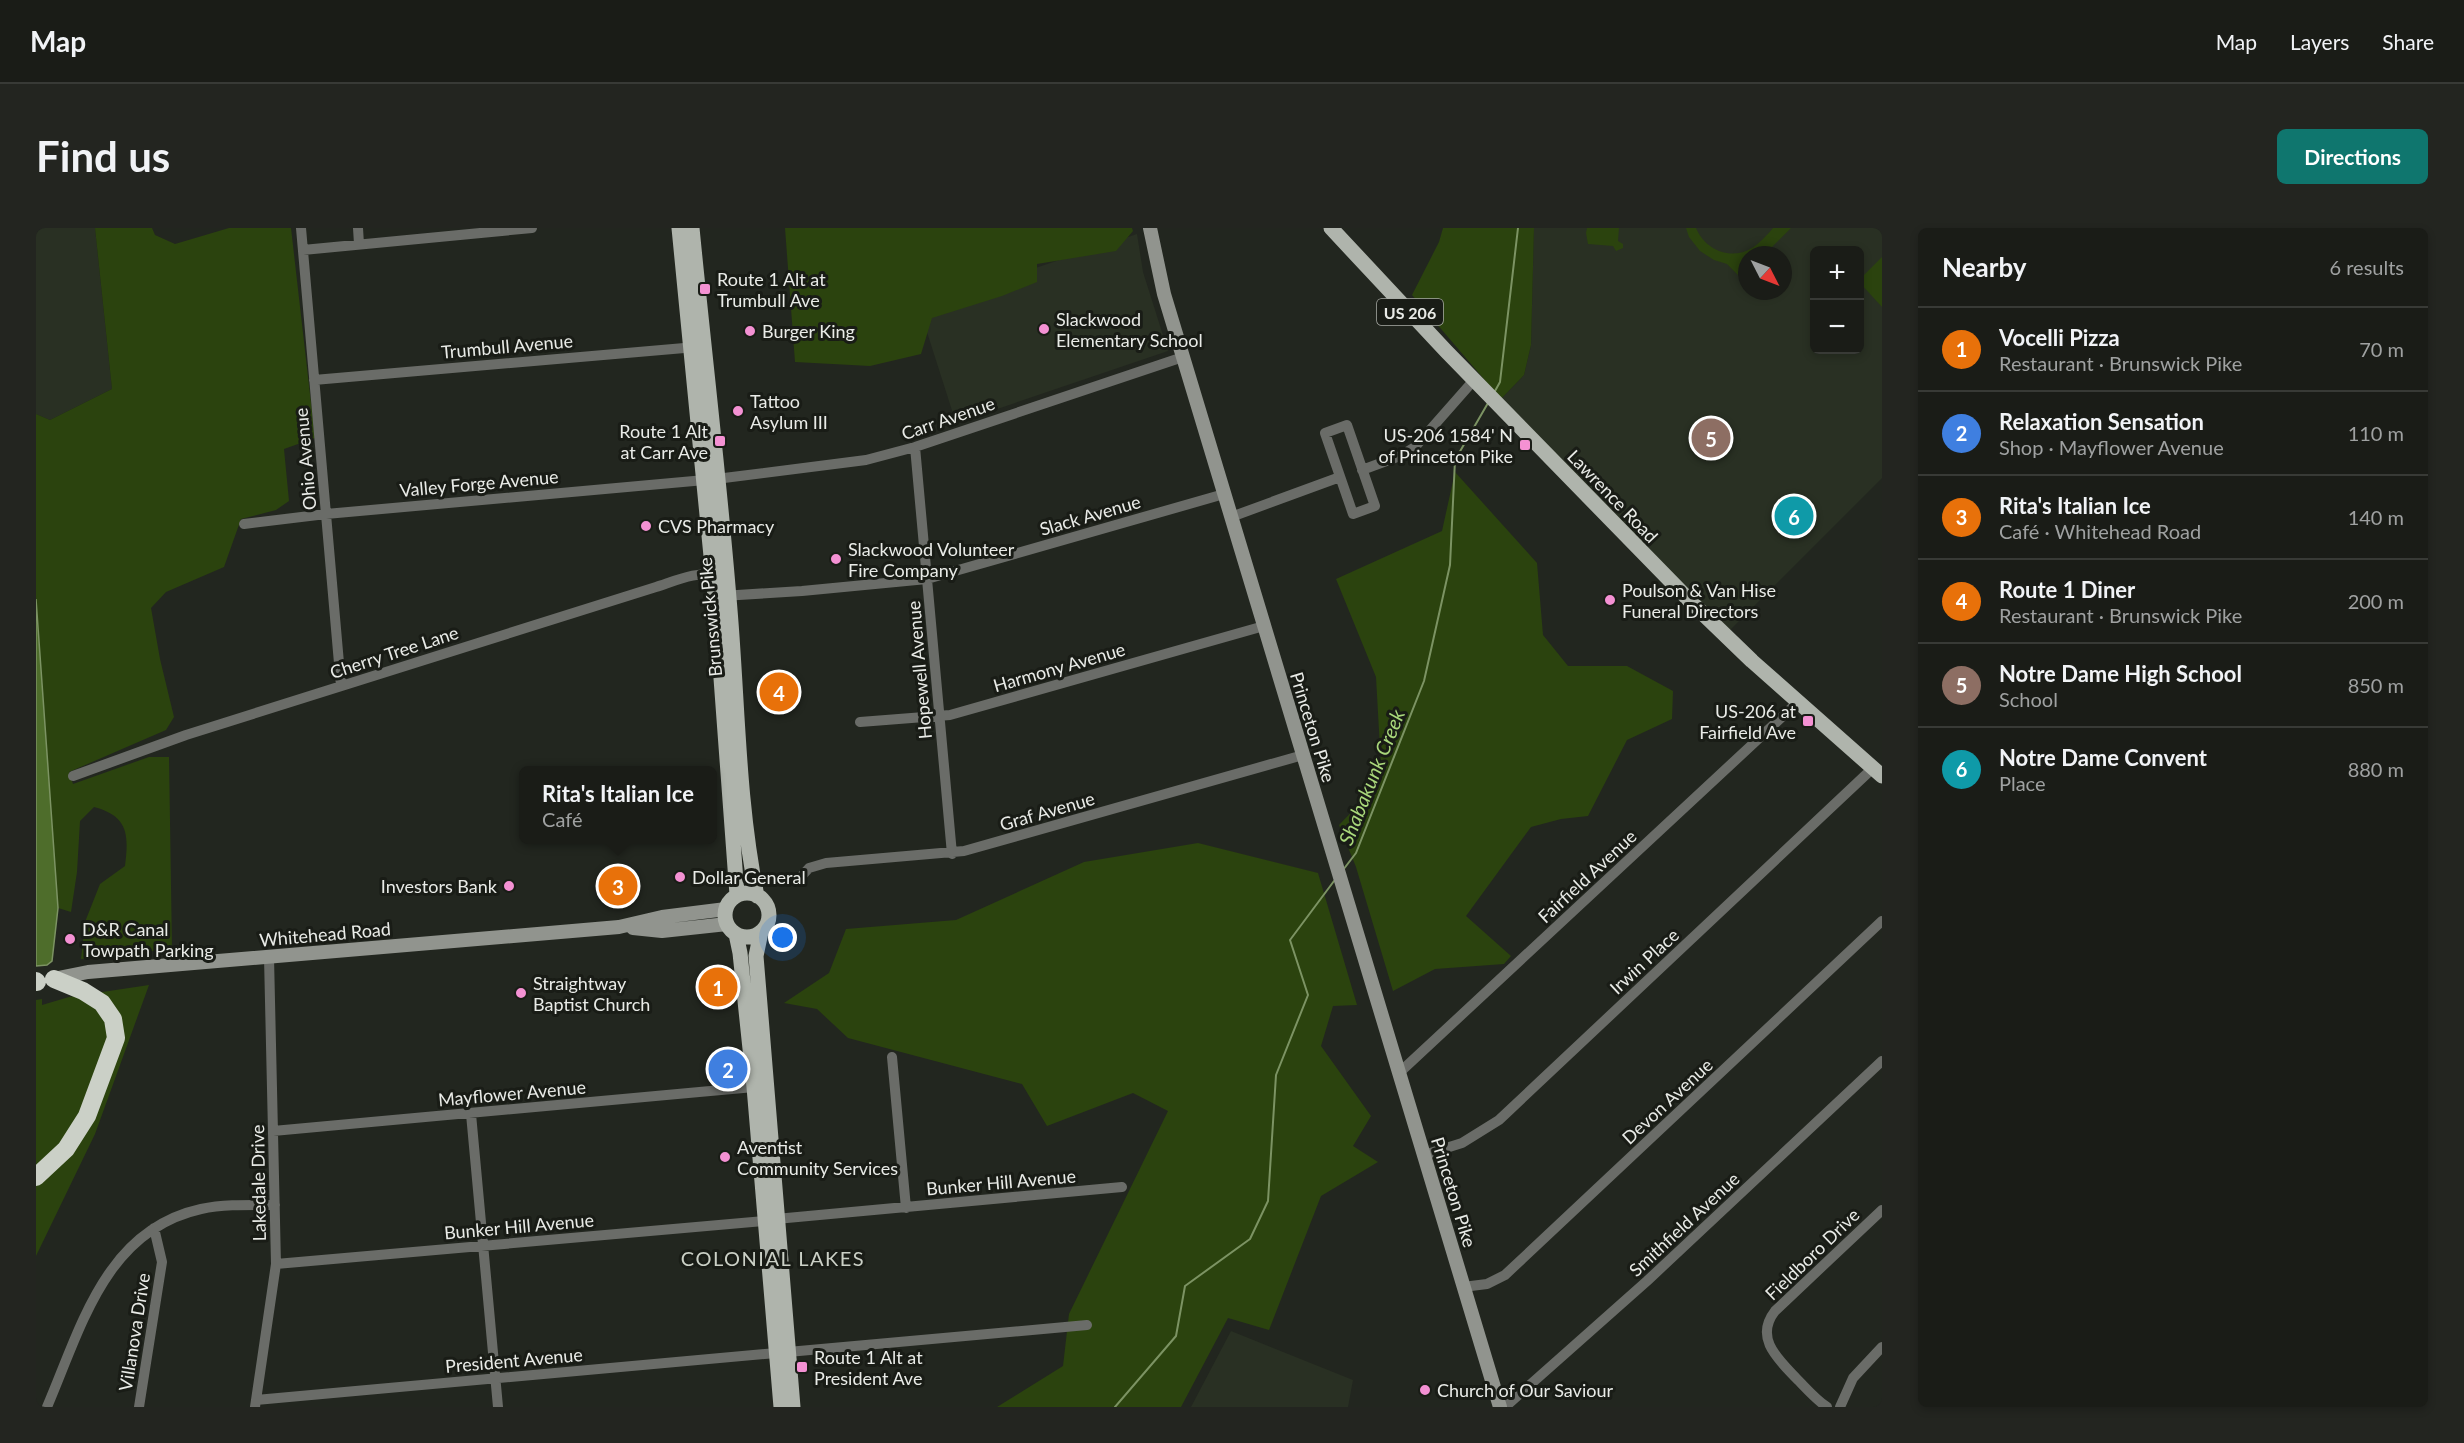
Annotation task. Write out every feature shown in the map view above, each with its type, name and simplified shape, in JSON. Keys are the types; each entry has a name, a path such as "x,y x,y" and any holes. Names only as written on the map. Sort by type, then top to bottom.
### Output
{"highway":[{"path":"36,1177 66,1149 87,1116 116,1038 112,1018 102,1003 83,991 42,981"}],"main road":[{"name":"Brunswick Pike","path":"679,228 697,347 722,596 733,733 737,895"},
{"name":"Brunswick Pike","path":"692,228 697,347"},
{"name":"Princeton Pike","path":"1150,228 1164,294 1500,1407"},
{"name":"Lawrence Road","path":"1331,228 1474,380 1699,611 1878,772"},
{"name":"Brunswick Pike","path":"733,733 751,868 757,896"},
{"path":"770,1220 756,956 761,932 767,923 769,913 765,903 757,896 744,894 737,895 731,901 730,922 740,953 770,1220 782,1352 793,1407"},
{"name":"Whitehead Road","path":"42,981 88,972 618,927 662,917 730,922"},
{"path":"730,922 746,938 761,932"},
{"path":"781,1407 782,1352"}],"street":[{"name":"Ohio Avenue","path":"301,228 341,686"},
{"path":"358,228 359,244"},
{"path":"303,250 532,228"},
{"name":"Trumbull Avenue","path":"314,380 697,347"},
{"name":"Carr Avenue","path":"710,479 866,460 915,447 1183,357"},
{"path":"1362,470 1400,456 1415,447 1474,380"},
{"path":"1347,425 1375,506 1353,514 1340,477 1325,433 1347,425"},
{"name":"Hopewell Avenue","path":"915,447 952,854"},
{"path":"1231,516 1340,477"},
{"name":"Valley Forge Avenue","path":"244,524 326,514 710,479"},
{"name":"Slack Avenue","path":"722,596 788,593 927,579 1224,494"},
{"name":"Cherry Tree Lane","path":"73,776 186,735 656,587 696,575 720,576"},
{"name":"Harmony Avenue","path":"860,722 940,716 1264,626"},
{"name":"Fairfield Avenue","path":"1399,1073 1798,702"},
{"name":"Graf Avenue","path":"799,879 809,868 825,863 952,854 1303,755"},
{"name":"Irwin Place","path":"1424,1155 1470,1139 1499,1120 1878,772"},
{"name":"Devon Avenue","path":"1463,1287 1487,1284 1504,1275 1882,921"},
{"name":"Lakedale Drive","path":"255,1403 276,1264 269,957"},
{"path":"892,1057 906,1208"},
{"name":"Smithfield Avenue","path":"1505,1407 1647,1281 1882,1061"},
{"name":"Mayflower Avenue","path":"273,1131 754,1087"},
{"path":"471,1114 498,1407"},
{"name":"Bunker Hill Avenue","path":"276,1264 1122,1187"},
{"path":"47,1407 104,1278 132,1245 154,1228 199,1209 218,1206 275,1205"},
{"name":"Fieldboro Drive","path":"1827,1407 1818,1401 1773,1354 1766,1338 1768,1323 1775,1311 1882,1210"},
{"name":"Villanova Drive","path":"139,1407 162,1262 154,1228"},
{"name":"President Avenue","path":"255,1403 495,1378 1087,1324"},
{"path":"1840,1407 1856,1373 1882,1347"}],"shaded area":[{"path":"36,228 95,228 112,389 50,420 36,414"},
{"path":"95,228 152,228 155,235 175,244 229,228 291,228 315,438 284,449 289,501 276,510 241,519 224,567 166,592 151,608 174,717 166,730 69,772 73,784 149,757 169,757 172,949 81,959 85,922 100,884 125,866 127,845 124,828 120,821 94,807 80,821 77,872 71,912 58,908 36,599 36,414 50,420 112,389"},
{"path":"785,228 1132,228 1133,231 1116,251 1037,264 1037,282 1002,296 932,318 921,354 870,366 795,362"},
{"path":"1443,228 1534,228 1531,345 1524,375 1501,399 1412,295 1439,242"},
{"path":"1534,228 1882,228 1882,478 1729,631 1501,399 1524,375 1531,345"},
{"path":"1587,228 1619,228 1618,241 1623,244 1623,248 1616,251 1613,246 1588,244"},
{"path":"1686,228 1696,228 1700,236 1712,247 1727,253 1738,253 1738,275 1727,264 1714,260 1700,251 1689,237"},
{"path":"1773,228 1791,228 1773,246 1755,246"},
{"name":"Slackwood Elementary School","path":"1137,234 1143,272 1168,351 956,423 919,307"},
{"path":"1882,257 1882,307 1864,287 1864,275"},
{"path":"1455,472 1537,563 1543,635 1568,666 1627,666 1673,691 1672,719 1627,740 1588,816 1561,819 1531,827 1466,916 1511,956 1504,964 1435,969 1393,991 1356,867 1339,825 1368,795 1381,766 1376,677 1336,579 1442,531"},
{"path":"36,599 58,908 52,961 47,965 36,966"},
{"path":"1198,843 1318,873 1357,1005 1333,1006 1321,1046 1371,1116 1353,1146 1378,1162 1321,1196 1269,1330 1228,1318 1181,1407 997,1407 1063,1366 1069,1314 1168,1111 1133,1093 1047,1126 1022,1084 848,1038 817,1009 784,1003 829,973 846,929 956,920 1084,862"},
{"path":"149,985 95,1134 36,1256 36,1000 42,999 42,1005 69,997"},
{"path":"1231,1331 1353,1380 1348,1407 1191,1407"}],"waterway":[{"name":"Shabakunk Creek","path":"1495,391 1500,382 1518,228"},
{"name":"Shabakunk Creek","path":"1343,870 1356,853 1424,681 1450,565 1455,460 1488,403"},
{"name":"Shabakunk Creek","path":"1115,1407 1176,1336 1185,1286 1250,1239 1268,1201 1276,1075 1308,995 1290,940 1334,881"}],"place":[{"name":"Route 1 Alt at Trumbull Ave","path":"705,289"},
{"name":"Slackwood Elementary School","path":"1044,329"},
{"name":"Burger King","path":"750,331"},
{"name":"Tattoo Asylum III","path":"738,411"},
{"name":"Notre Dame High School","path":"1711,438"},
{"name":"Route 1 Alt at Carr Ave","path":"720,441"},
{"name":"US-206 1584' N of Princeton Pike","path":"1525,445"},
{"name":"Notre Dame Convent","path":"1794,516"},
{"name":"CVS Pharmacy","path":"646,526"},
{"name":"Slackwood Volunteer Fire Company","path":"836,559"},
{"name":"Poulson & Van Hise Funeral Directors","path":"1610,600"},
{"name":"Route 1 Diner","path":"779,692"},
{"name":"US-206 at Fairfield Ave","path":"1808,721"},
{"name":"Dollar General","path":"680,877"},
{"name":"Investors Bank","path":"509,886"},
{"name":"Rita's Italian Ice","path":"618,886"},
{"name":"D&R Canal Towpath Parking","path":"70,939"},
{"name":"Vocelli Pizza","path":"718,987"},
{"name":"Straightway Baptist Church","path":"521,993"},
{"name":"Relaxation Sensation","path":"728,1069"},
{"name":"Aventist Community Services","path":"725,1157"},
{"name":"Route 1 Alt at President Ave","path":"802,1367"},
{"name":"Church of Our Saviour","path":"1425,1390"}],"district":[{"name":"COLONIAL LAKES","path":"773,1258"}]}
